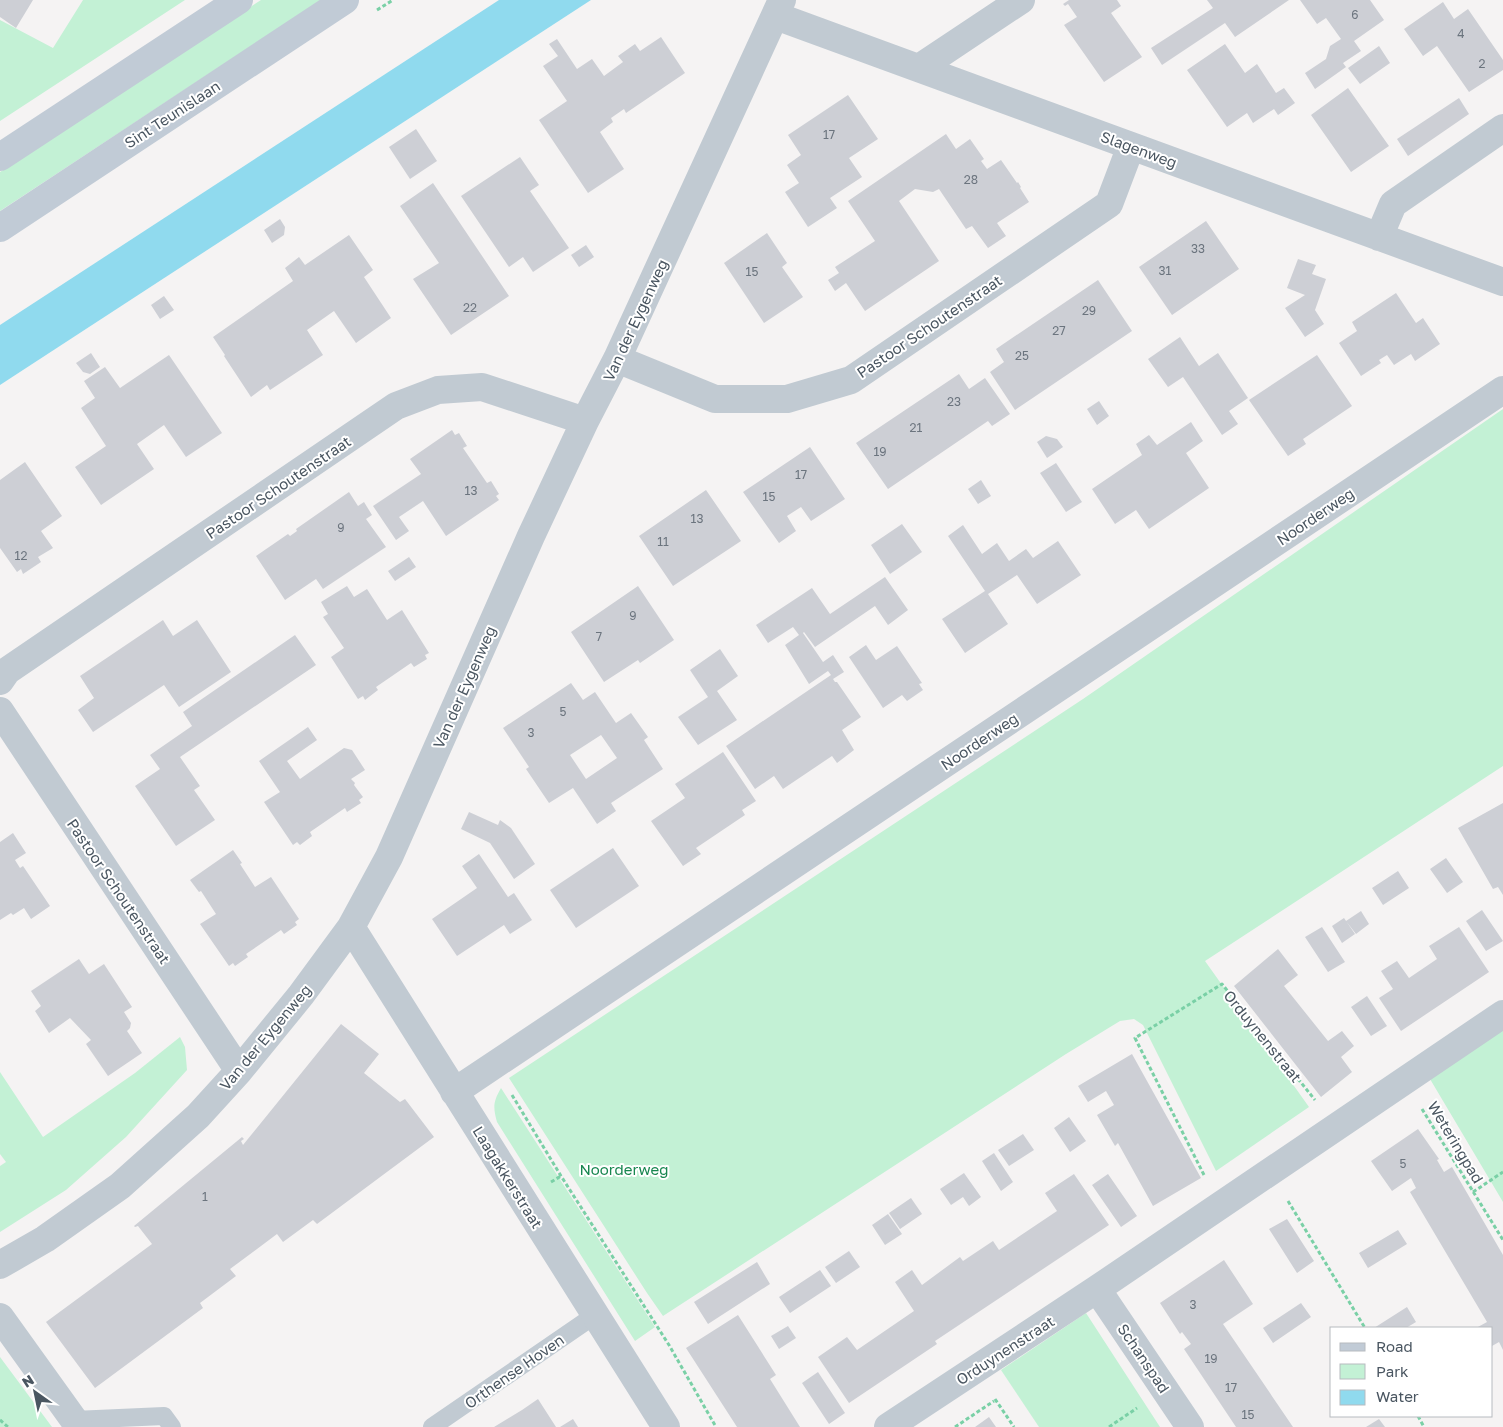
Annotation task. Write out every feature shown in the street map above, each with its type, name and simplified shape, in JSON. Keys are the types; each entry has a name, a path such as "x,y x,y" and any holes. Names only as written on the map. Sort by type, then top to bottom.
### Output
{"street":[{"path":"0,157 239,0"},
{"name":"Sint Teunislaan","path":"0,228 345,0"},
{"path":"919,68 1021,0"},
{"name":"Slagenweg","path":"779,8 919,68 1503,282"},
{"name":"Van der Eygenweg","path":"0,1265 45,1239 120,1186 198,1116 239,1071 301,995 351,927 389,857 523,554 585,421 618,359 779,8"},
{"path":"1379,237 1393,204 1503,128"},
{"name":"Pastoor Schoutenstraat","path":"618,359 715,399 787,399 851,380 1109,204 1131,146"},
{"name":"Pastoor Schoutenstraat","path":"0,681 7,670 396,406 438,390 482,387 585,421"},
{"name":"Noorderweg","path":"454,1092 1503,390"},
{"name":"Pastoor Schoutenstraat","path":"0,711 239,1071"},
{"name":"Laagakkerstraat","path":"351,927 666,1427"},
{"name":"Orduynenstraat","path":"888,1427 1270,1173 1503,1014"},
{"name":"Schanspad","path":"1097,1289 1190,1427"},
{"path":"0,1317 77,1424"}],"lane":[{"name":"Orthense Hoven","path":"432,1427 595,1314"},
{"path":"77,1424 164,1416 172,1427"}],"path":[{"name":"Orduynenstraat","path":"1220,1206 1135,1038 1222,984 1337,1128"},
{"path":"494,1066 561,1176 669,1345 716,1427"},
{"name":"Weteringpad","path":"1405,1081 1503,1240"},
{"path":"1473,1192 1503,1172"},
{"path":"1270,1173 1364,1327"},
{"path":"0,1420 8,1427"}],"green space":[{"path":"83,0 185,0 0,121 0,20 53,48"},
{"path":"261,0 321,0 0,211 0,172"},
{"path":"1503,409 1503,766 1205,961 1309,1107 1216,1171 1143,1025 1134,1019 1120,1021 1066,1054 663,1316 509,1078 1083,699"},
{"path":"1503,1027 1503,1202 1430,1079"},
{"path":"180,1037 185,1047 187,1070 126,1137 66,1190 0,1232 0,1166 6,1162 0,1154 0,1072 43,1137 135,1073"},
{"path":"501,1088 655,1327 635,1341 497,1122 494,1105"},
{"path":"1086,1313 1160,1427 1039,1427 1001,1370"},
{"path":"0,1357 52,1427 0,1427"}],"water":[{"path":"499,0 591,0 0,385 0,325"}],"building":[{"path":"0,0 33,0 16,28 0,17"},
{"path":"1069,0 1117,0 1121,6 1111,13 1142,57 1104,82 1064,25 1077,17 1068,4 1065,6 1063,4"},
{"path":"1207,0 1289,0 1235,37 1225,23 1162,65 1151,48 1213,8"},
{"path":"1300,0 1370,0 1384,20 1354,41 1361,51 1343,63 1346,67 1315,89 1305,73 1326,59 1330,46 1341,39 1326,18 1317,24"},
{"path":"1443,2 1454,19 1468,9 1503,60 1503,70 1469,92 1437,46 1423,56 1404,29"},
{"path":"661,37 685,73 626,113 624,109 611,118 613,122 600,132 624,169 588,193 539,120 567,101 543,66 558,56 549,44 557,39 577,69 592,59 604,76 623,62 618,56 635,44 640,51"},
{"path":"1225,44 1245,73 1257,64 1276,93 1284,88 1295,103 1278,115 1274,109 1253,123 1247,113 1227,127 1187,70"},
{"path":"1379,46 1390,63 1360,84 1348,68"},
{"path":"1348,88 1389,146 1351,172 1311,115"},
{"path":"848,95 878,139 849,158 862,177 830,198 837,208 808,227 785,192 799,183 787,165 801,155 788,135"},
{"path":"1459,98 1469,114 1408,156 1397,139"},
{"path":"416,129 437,161 410,179 389,147"},
{"path":"946,134 956,149 970,139 984,159 981,161 987,169 1001,160 1018,182 1029,202 997,223 1006,236 988,248 972,226 966,229 939,189 933,192 915,189 899,201 939,261 865,311 846,283 835,291 828,280 839,273 835,267 875,241 848,201"},
{"path":"520,157 539,185 530,191 569,248 533,272 523,257 509,267 461,196"},
{"path":"433,183 509,296 451,335 413,279 439,263 400,206"},
{"path":"280,219 285,227 284,235 272,243 264,230"},
{"path":"1206,221 1239,269 1172,315 1139,267"},
{"path":"767,233 787,263 782,267 803,297 764,323 724,263"},
{"path":"349,235 373,270 364,277 391,318 356,343 334,311 307,330 323,355 270,390 267,385 251,397 213,337 293,281 285,268 299,257 305,265"},
{"path":"586,245 594,257 579,267 571,255"},
{"path":"1298,259 1316,265 1312,274 1326,279 1315,310 1324,324 1305,337 1285,308 1305,295 1287,288"},
{"path":"1098,280 1132,331 1015,410 990,372 1004,362 996,349"},
{"path":"1396,293 1416,323 1423,318 1440,344 1415,361 1411,354 1394,365 1387,355 1379,360 1381,363 1361,376 1339,343 1357,331 1352,322"},
{"path":"164,296 174,310 160,319 151,305"},
{"path":"1180,337 1199,366 1218,353 1248,398 1229,411 1238,424 1222,435 1183,377 1168,387 1148,359"},
{"path":"91,353 100,367 90,374 83,372 76,363"},
{"path":"169,355 222,433 186,457 164,425 137,444 154,469 101,505 75,467 106,446 81,408 95,398 84,381 105,367 120,388"},
{"path":"1317,355 1352,406 1303,439 1306,444 1288,456 1249,400"},
{"path":"959,374 969,389 985,378 1010,414 992,426 988,421 888,489 856,443"},
{"path":"1099,401 1109,416 1097,425 1087,409"},
{"path":"1191,422 1203,441 1186,453 1209,488 1149,529 1136,510 1115,524 1092,489 1142,455 1136,444 1149,435 1157,445"},
{"path":"452,430 455,435 459,433 467,446 463,448 487,483 491,481 499,494 496,496 499,500 446,536 423,501 399,517 409,531 396,540 373,506 421,474 410,459"},
{"path":"1046,436 1057,439 1063,447 1047,458 1037,442"},
{"path":"810,447 845,499 811,521 801,507 787,516 796,531 779,543 743,492"},
{"path":"25,462 62,516 41,531 53,548 38,557 41,562 23,574 21,569 17,572 0,548 0,480"},
{"path":"1056,463 1082,502 1066,512 1040,473"},
{"path":"981,480 991,496 978,504 968,489"},
{"path":"706,490 741,541 673,586 639,536"},
{"path":"349,492 358,506 364,502 372,515 366,519 386,547 323,589 316,579 285,600 256,556 288,534 290,536 297,531 296,529"},
{"path":"902,524 922,552 890,574 871,545"},
{"path":"963,525 982,554 997,543 1009,561 1026,549 1033,558 1058,541 1081,575 1037,604 1017,575 988,594 1008,624 965,653 942,619 985,591 948,536"},
{"path":"409,557 416,567 395,581 388,571"},
{"path":"885,577 908,610 888,625 875,606 815,647 803,633 823,662 833,655 844,672 833,679 861,717 842,730 854,750 837,763 832,756 783,789 774,776 755,789 726,746 831,675 828,671 809,684 785,645 799,635 793,627 768,643 756,625 812,588 830,614"},
{"path":"347,586 354,597 367,589 387,620 402,610 429,653 425,655 427,659 414,667 411,663 376,687 378,690 365,700 363,696 358,699 331,657 344,648 323,617 328,614 321,602"},
{"path":"638,586 674,640 640,663 638,660 604,682 571,632"},
{"path":"163,620 173,636 197,620 231,672 179,707 164,685 93,732 78,710 94,698 80,676"},
{"path":"295,635 316,665 180,757 200,786 194,790 215,820 176,846 135,786 160,769 150,755 192,726 183,712"},
{"path":"866,645 876,660 897,646 922,683 919,684 923,690 907,701 902,695 883,708 849,657"},
{"path":"720,649 738,676 717,691 737,720 698,745 678,717 708,697 690,670"},
{"path":"571,683 583,700 595,692 616,723 631,713 648,737 644,740 663,769 611,803 616,811 597,824 573,788 549,803 526,769 529,767 503,728","holes":["601,735 617,758 586,779 570,755"]},
{"path":"308,727 317,740 287,761 300,779 344,748 352,750 365,770 351,779 363,797 359,800 361,803 347,812 345,808 310,832 312,836 300,845 297,842 293,845 264,802 280,792 259,761"},
{"path":"723,752 756,801 742,810 745,815 696,848 701,854 683,866 651,821 685,798 675,784"},
{"path":"1503,803 1503,895 1498,887 1493,889 1458,828"},
{"path":"469,812 498,825 500,820 511,828 535,864 514,879 490,843 461,829"},
{"path":"13,833 26,853 15,860 20,868 23,866 50,906 31,919 24,908 0,920 0,842"},
{"path":"613,848 639,886 576,928 550,890"},
{"path":"233,850 255,887 271,877 299,919 295,922 297,925 284,934 281,930 246,954 248,957 235,966 233,963 229,966 200,924 216,914 201,891 199,892 190,880"},
{"path":"479,854 508,897 514,893 532,920 510,934 504,925 457,956 432,919 477,888 462,866"},
{"path":"1446,858 1463,882 1447,893 1430,869"},
{"path":"1398,871 1409,888 1383,905 1372,888"},
{"path":"1482,910 1503,941 1486,951 1466,921"},
{"path":"1361,911 1369,924 1356,934 1346,921"},
{"path":"1344,918 1355,934 1342,943 1332,926"},
{"path":"1322,927 1345,962 1328,972 1305,937"},
{"path":"1459,927 1489,972 1401,1031 1379,998 1393,989 1381,971 1397,961 1409,978 1437,959 1429,946"},
{"path":"1278,949 1298,975 1284,986 1328,1041 1342,1031 1354,1046 1341,1057 1352,1072 1321,1097 1234,986"},
{"path":"79,959 89,974 104,964 132,1007 124,1012 131,1023 127,1031 142,1053 108,1076 86,1044 91,1040 70,1018 49,1033 35,1011 41,1006 31,991"},
{"path":"1367,996 1387,1026 1371,1036 1351,1007"},
{"path":"341,1024 379,1054 364,1073 400,1102 405,1099 434,1137 317,1224 313,1220 283,1242 277,1234 230,1269 236,1276 200,1303 203,1308 95,1388 46,1322 152,1244 138,1226 134,1226 242,1137 244,1139 241,1141 243,1145"},
{"path":"1132,1054 1201,1178 1153,1206 1118,1143 1115,1146 1097,1115 1114,1105 1106,1091 1088,1102 1078,1086"},
{"path":"1069,1117 1086,1141 1070,1152 1054,1128"},
{"path":"1418,1129 1439,1159 1437,1160 1444,1172 1452,1167 1503,1255 1503,1350 1499,1342 1493,1345 1493,1327 1478,1327 1487,1322 1410,1192 1416,1188 1411,1178 1392,1191 1371,1161"},
{"path":"1023,1134 1034,1150 1009,1166 998,1150"},
{"path":"994,1153 1013,1182 1001,1191 982,1161"},
{"path":"964,1173 981,1197 969,1206 963,1197 951,1205 940,1189"},
{"path":"1074,1174 1109,1225 935,1341 937,1344 849,1403 818,1357 847,1337 857,1350 914,1311 895,1282 912,1270 922,1285 960,1257 963,1261 993,1241 999,1250 1057,1211 1045,1193"},
{"path":"1108,1174 1137,1216 1121,1227 1092,1185"},
{"path":"911,1198 922,1214 900,1229 889,1213"},
{"path":"888,1214 902,1234 885,1245 872,1225"},
{"path":"1287,1219 1314,1261 1297,1273 1269,1229"},
{"path":"1398,1230 1407,1244 1368,1268 1359,1253"},
{"path":"849,1251 860,1267 836,1283 825,1267"},
{"path":"1224,1260 1253,1304 1223,1324 1293,1427 1236,1427 1184,1349 1191,1344 1182,1332 1180,1334 1160,1303"},
{"path":"757,1262 770,1284 708,1324 694,1302"},
{"path":"820,1270 831,1286 790,1313 779,1297"},
{"path":"1301,1303 1311,1317 1273,1343 1263,1328"},
{"path":"1407,1307 1416,1322 1408,1327 1376,1327"},
{"path":"738,1315 776,1375 770,1379 800,1427 737,1427 686,1348"},
{"path":"788,1326 796,1338 779,1349 771,1336"},
{"path":"818,1372 845,1413 829,1424 802,1383"},
{"path":"538,1399 556,1427 494,1427 522,1410"},
{"path":"989,1417 996,1427 975,1427"},
{"path":"573,1419 578,1427 560,1427"},
{"path":"1379,1419 1385,1427 1366,1427"}]}
